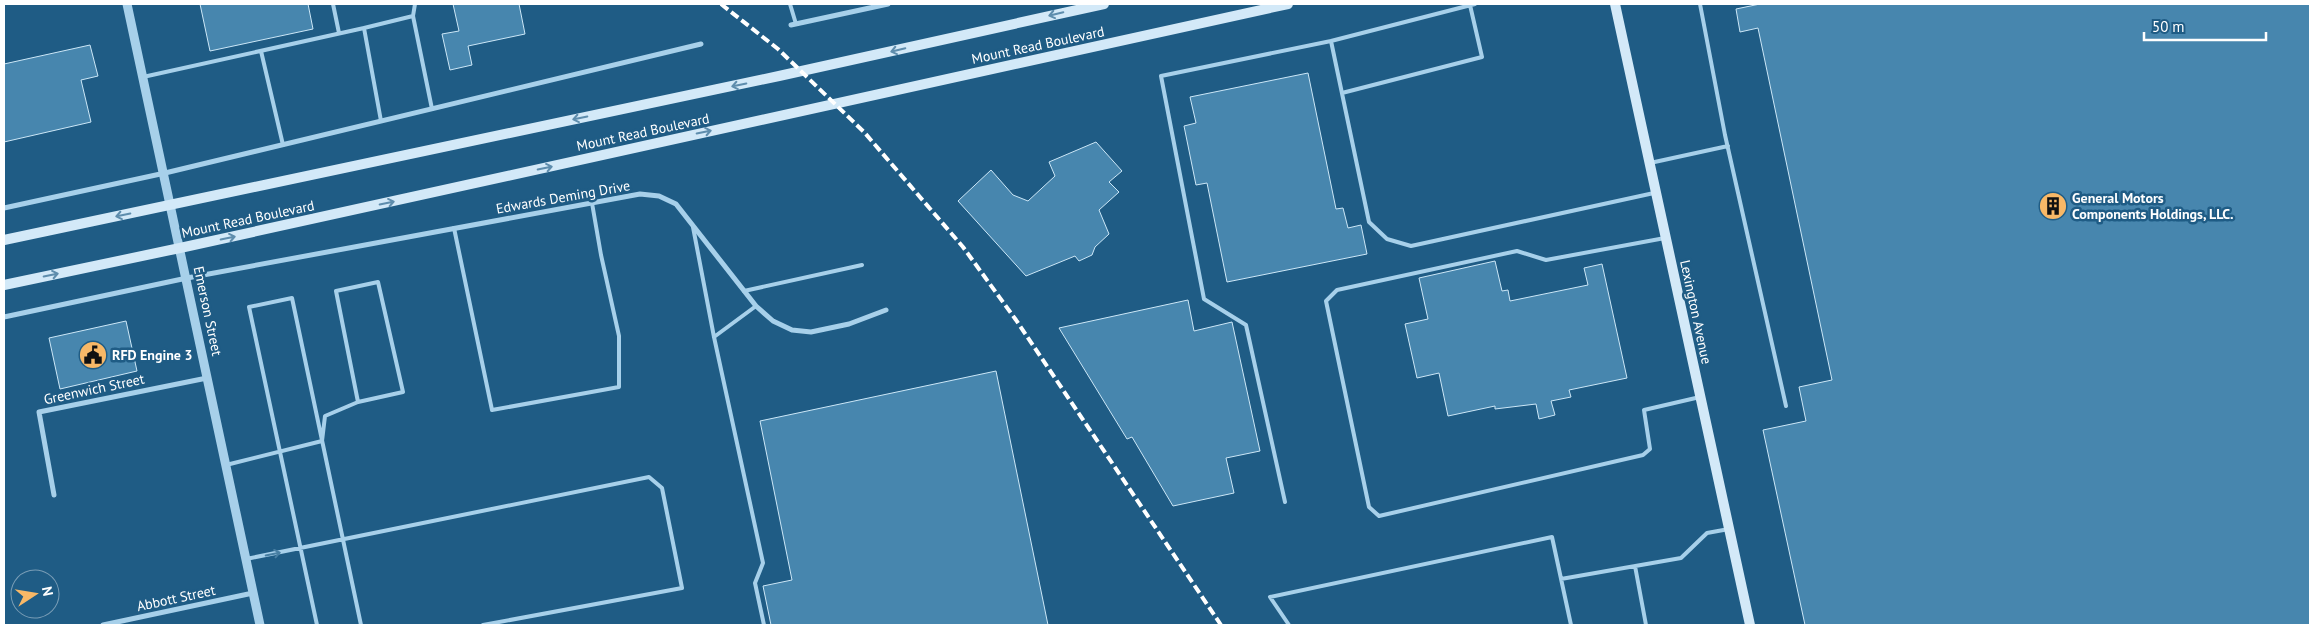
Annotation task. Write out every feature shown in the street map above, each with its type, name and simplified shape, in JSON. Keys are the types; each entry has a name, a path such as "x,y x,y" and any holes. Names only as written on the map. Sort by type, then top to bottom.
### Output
{"main road":[{"name":"Mount Read Boulevard","path":"4,240 779,76 1104,4"},
{"name":"Mount Read Boulevard","path":"4,285 1288,4"},
{"name":"Lexington Avenue","path":"1615,4 1750,625"}],"street":[{"name":"Emerson Street","path":"127,4 165,173 260,625"},
{"path":"794,24 888,4"},
{"path":"4,208 165,173 701,44"},
{"name":"Edwards Deming Drive","path":"187,278 640,194 659,196 676,204 756,306 773,321 792,330 811,332 849,324 886,310"},
{"path":"4,317 187,278"},
{"name":"Greenwich Street","path":"54,495 39,412 208,378"},
{"name":"Abbott Street","path":"103,625 253,594"}],"lane":[{"path":"333,4 339,33"},
{"path":"415,4 413,16 432,109"},
{"path":"790,4 794,24"},
{"path":"1285,502 1246,325 1204,300 1161,76 1331,41 1472,4 1482,57 1342,93"},
{"path":"1700,4 1728,146 1786,406"},
{"path":"143,77 413,16"},
{"path":"364,28 381,121"},
{"path":"1331,41 1369,222 1387,239 1411,246 1656,193"},
{"path":"261,51 283,145"},
{"path":"1650,163 1728,146"},
{"path":"454,228 492,410 619,387 619,336 601,255 592,203"},
{"path":"692,223 714,337 763,563 755,583 764,625"},
{"path":"1666,238 1546,260 1516,251 1337,290 1326,301 1369,507 1379,516 1643,455 1650,449 1644,410 1700,397"},
{"path":"744,291 862,265"},
{"path":"322,441 325,416 358,402 403,392 378,282 336,291 358,402"},
{"path":"317,625 249,307 292,298 361,625"},
{"path":"714,337 756,306"},
{"path":"226,465 322,441"},
{"path":"246,559 649,477 662,488 682,588 483,625"},
{"path":"1561,579 1681,558 1707,533 1729,529"},
{"path":"1289,625 1270,597 1552,537 1571,625"},
{"path":"1635,566 1646,625"}],"building":[{"path":"200,4 308,4 313,29 210,51"},
{"path":"453,4 519,4 525,34 468,46 472,65 450,70 442,34 459,31"},
{"name":"General Motors Components Holdings, LLC.","path":"1760,4 2310,4 2310,625 1805,625 1763,430 1806,421 1799,387 1832,380 1758,28 1740,32 1736,9"},
{"path":"90,45 98,76 81,80 91,122 4,142 4,64"},
{"path":"1308,73 1336,209 1343,208 1348,228 1361,225 1367,254 1227,282 1207,183 1196,185 1184,126 1196,123 1190,97"},
{"path":"1096,142 1122,171 1109,182 1119,192 1099,210 1109,234 1095,247 1092,255 1079,261 1075,256 1026,276 958,201 991,170 1013,195 1028,201 1055,176 1049,162"},
{"path":"1495,261 1502,291 1508,290 1510,301 1588,285 1584,268 1602,264 1627,378 1569,390 1571,397 1551,401 1555,415 1539,419 1536,404 1495,409 1495,406 1448,416 1439,373 1417,378 1405,324 1428,319 1419,278"},
{"path":"1188,300 1194,331 1232,322 1260,451 1226,458 1234,493 1173,506 1132,437 1127,439 1059,328"},
{"name":"RFD Engine 3","path":"126,321 137,371 60,389 49,338"},
{"path":"996,371 1048,625 771,625 763,586 792,580 760,421"}],"railway":[{"path":"721,4 778,49 864,132 963,247 1016,320 1221,625"}],"place":[{"name":"General Motors Components Holdings, LLC.","path":"2053,206"},
{"name":"RFD Engine 3","path":"93,355"}]}
